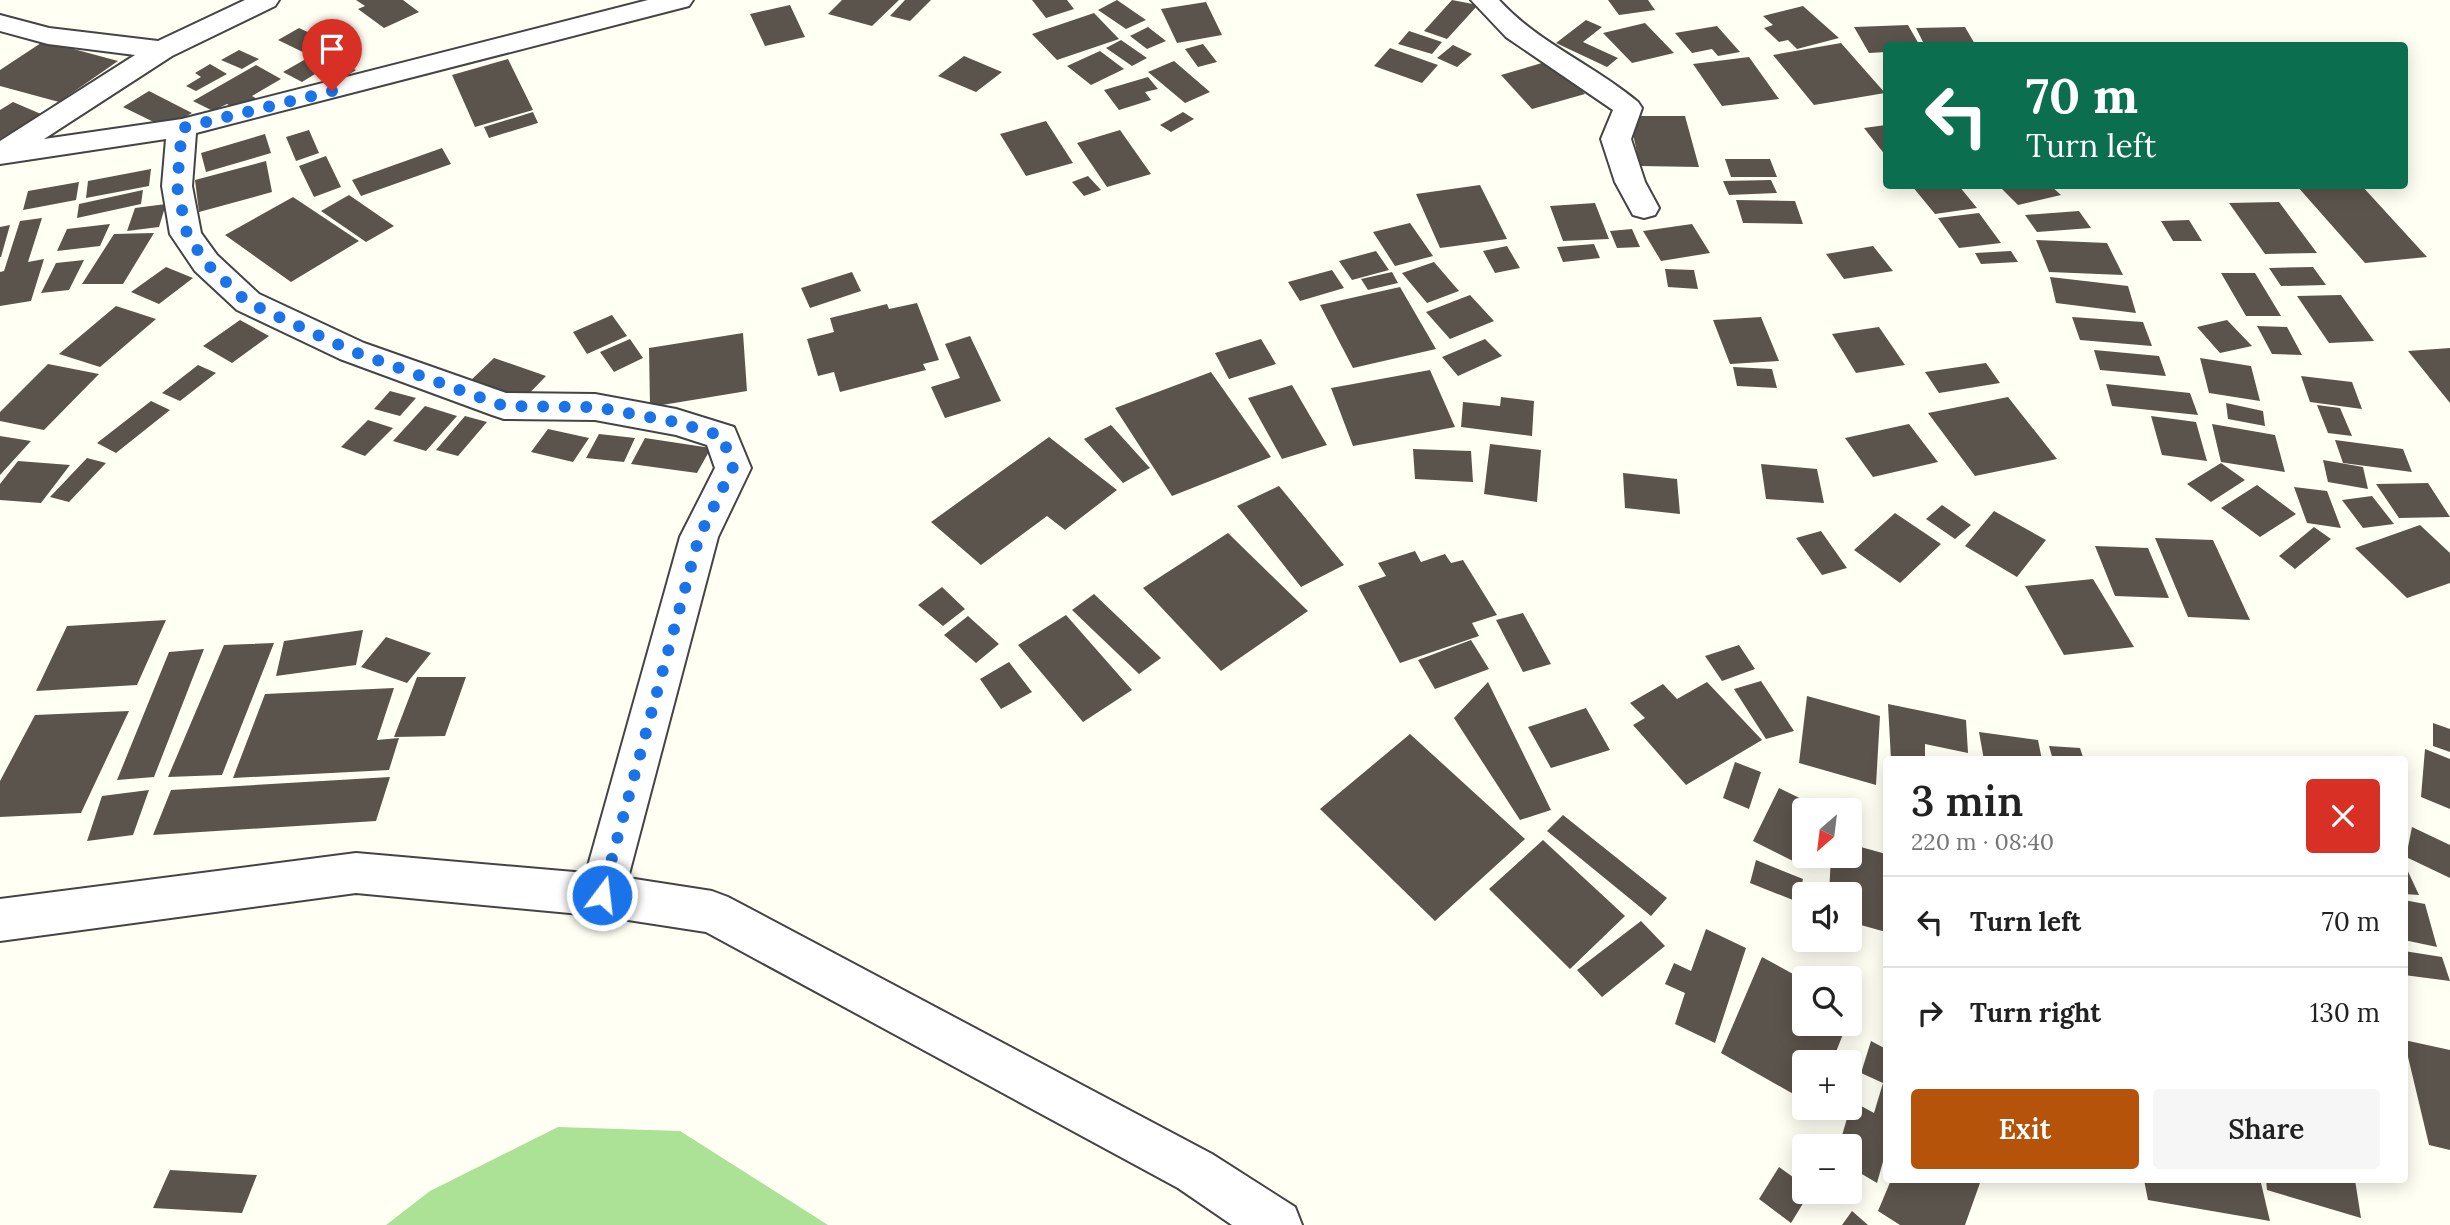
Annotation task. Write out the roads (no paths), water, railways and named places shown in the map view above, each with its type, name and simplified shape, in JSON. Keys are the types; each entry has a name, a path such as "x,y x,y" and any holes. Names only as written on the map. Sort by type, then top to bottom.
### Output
{"street":[{"path":"0,155 162,50 266,0"},
{"path":"0,155 182,128 680,0"},
{"path":"1484,0 1500,22 1609,90 1628,108 1616,139 1630,182 1644,208"},
{"path":"0,23 48,36 162,50"},
{"path":"182,128 177,186 187,234 206,263 247,302 352,351 504,406 595,407 676,422 722,436 733,467 699,537 602,895"},
{"path":"0,920 356,873 602,895 712,912 1195,1171 1276,1225"}]}
